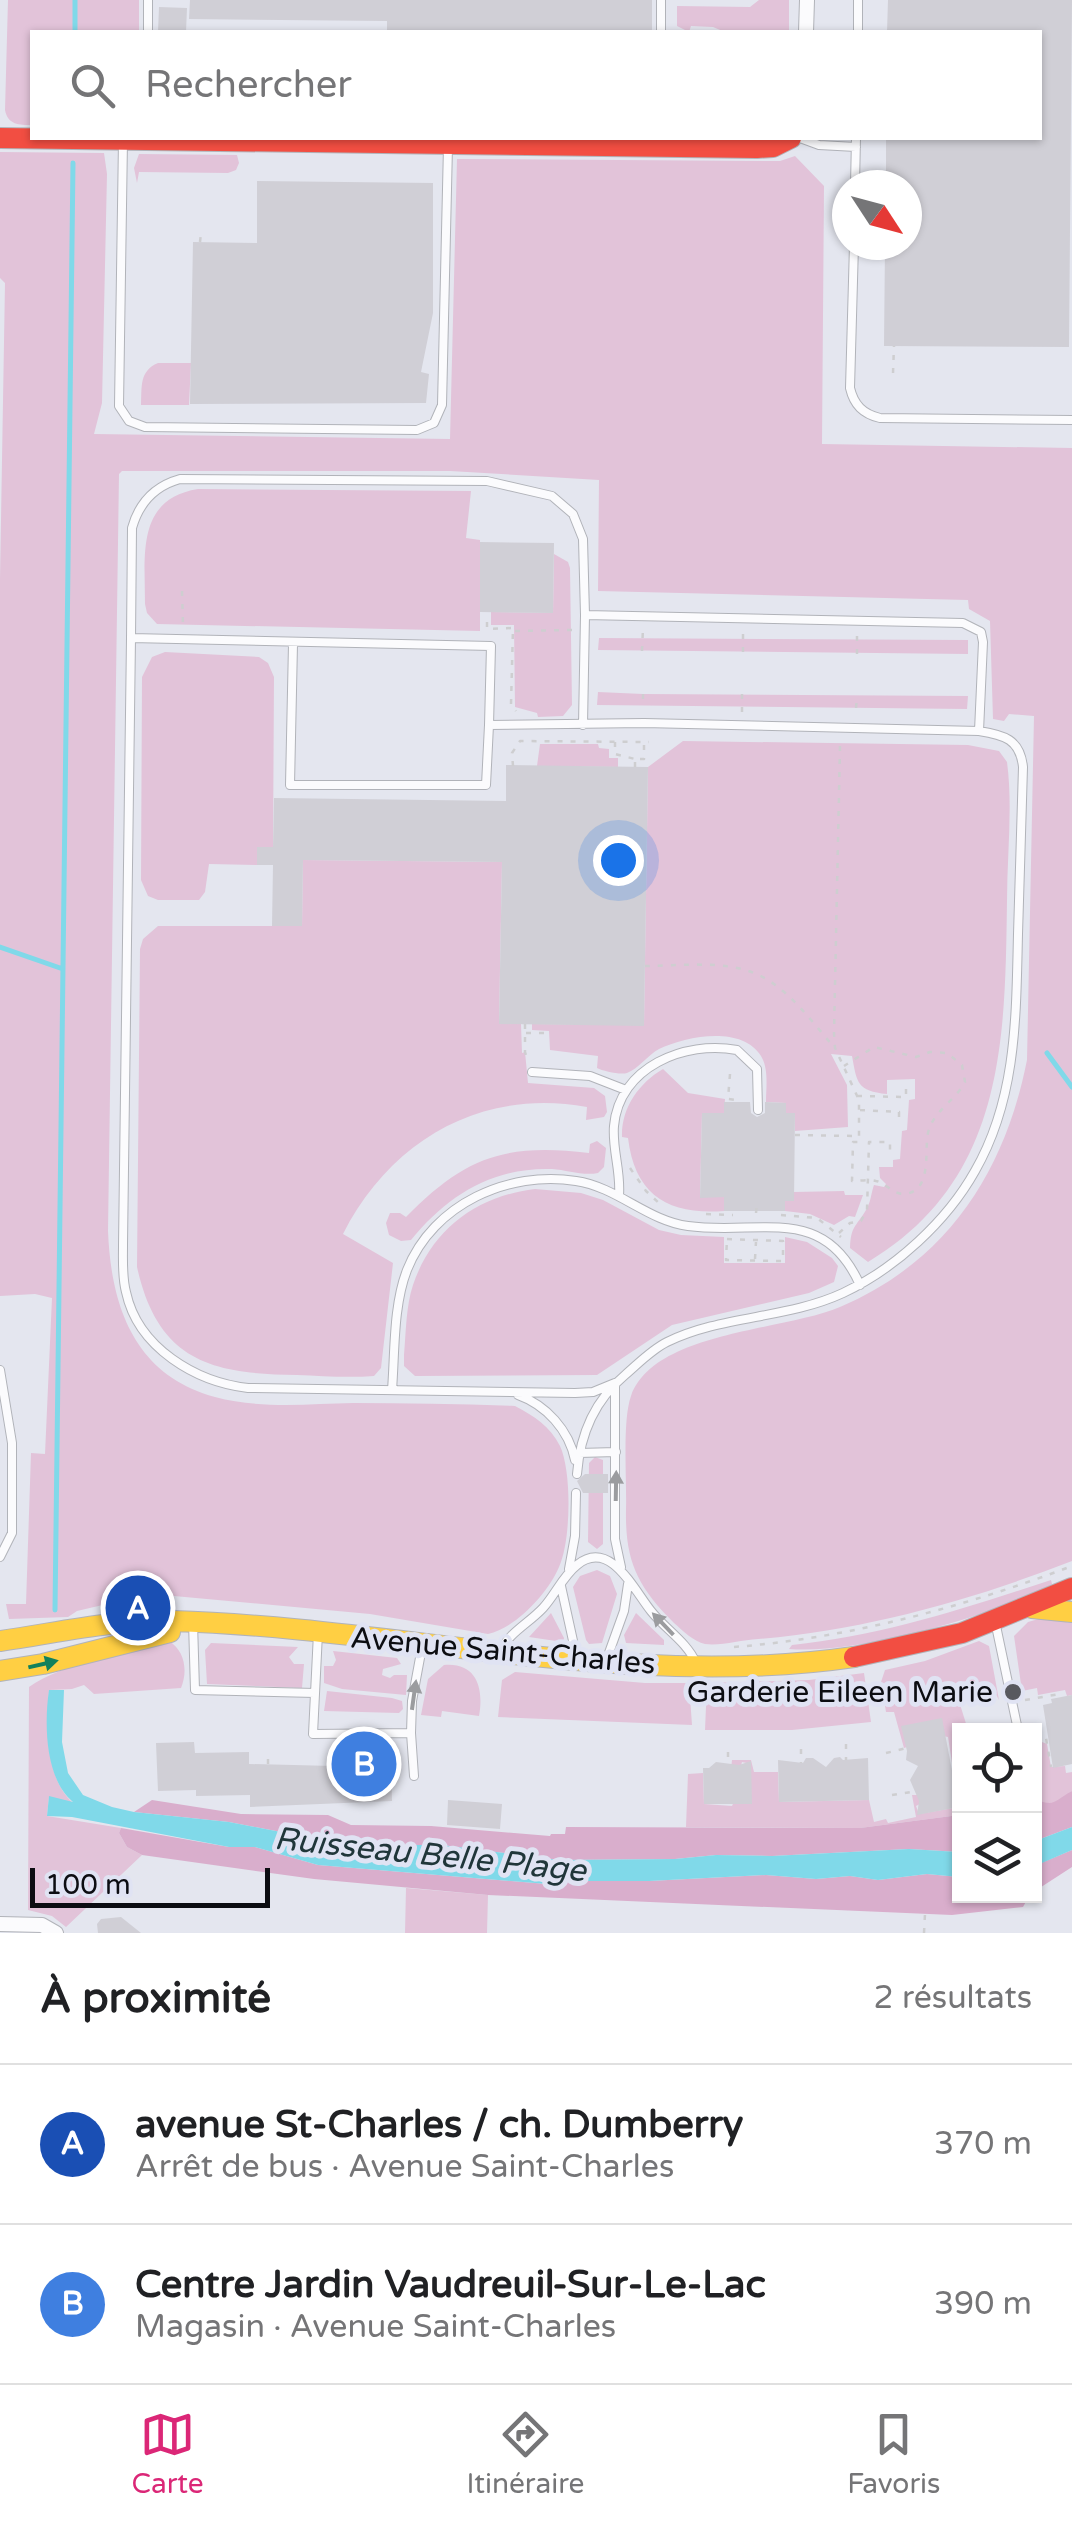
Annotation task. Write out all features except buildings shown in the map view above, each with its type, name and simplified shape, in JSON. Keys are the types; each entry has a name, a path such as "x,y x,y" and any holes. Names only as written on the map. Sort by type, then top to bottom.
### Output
{"street":[{"path":"806,30 807,0"},
{"path":"0,138 30,138"},
{"path":"206,140 757,148 773,147 786,140"},
{"name":"Avenue Saint-Charles","path":"0,1640 145,1622 318,1633 604,1665 783,1666 910,1648 995,1621 1072,1588"},
{"path":"1030,1608 1072,1612"},
{"name":"Avenue Saint-Charles","path":"0,1671 86,1655 135,1638 193,1626"},
{"path":"0,1924 42,1925 56,1933"}],"lane":[{"path":"148,0 148,30"},
{"path":"661,0 661,30"},
{"path":"858,0 858,30"},
{"path":"123,140 118,403 128,421 145,427 416,430 434,423 442,405 448,144"},
{"path":"806,140 831,148 856,142 855,170"},
{"path":"854,260 850,388 864,412 880,418 1072,420"},
{"path":"583,725 583,539 572,514 552,496 487,481 180,479 166,483 142,504 132,528 123,1245 126,1295 144,1331 184,1367 212,1382 248,1388 593,1392 615,1383"},
{"path":"586,616 969,625 980,632 982,642 979,732"},
{"path":"132,638 491,646 486,785 290,785 293,644"},
{"path":"489,725 644,723 979,732 1007,736 1017,745 1022,767 1016,1021 1009,1080 988,1143 959,1196 918,1240 860,1285 810,1306 679,1337 654,1351 615,1383 596,1408 579,1453 577,1474 570,1441 561,1427 533,1402 508,1392"},
{"path":"619,1195 616,1114 626,1090 649,1066 701,1048 728,1048 744,1054 756,1069 758,1110"},
{"path":"532,1072 590,1076 626,1090"},
{"path":"392,1390 397,1326 408,1270 426,1239 462,1204 506,1184 549,1179 576,1181 619,1195 686,1226 790,1228 818,1235 843,1254 860,1285"},
{"path":"0,1370 12,1443 12,1533 0,1557"},
{"path":"604,1665 624,1612 628,1580 615,1550 615,1383"},
{"path":"579,1453 616,1452"},
{"path":"576,1493 574,1550 559,1588 578,1663"},
{"path":"499,1656 506,1641 559,1588 576,1565 596,1558 615,1564 652,1612 690,1650 697,1666"},
{"path":"995,1621 1017,1723"},
{"path":"193,1626 195,1690 315,1693"},
{"path":"318,1633 313,1734 411,1733"},
{"path":"414,1776 412,1701 422,1646"}],"path":[{"path":"200,242 201,233"},
{"path":"893,373 894,346"},
{"path":"182,591 182,625"},
{"path":"486,622 487,629 569,631"},
{"path":"513,631 511,704 519,714 525,714"},
{"path":"642,638 642,652"},
{"path":"742,640 742,652"},
{"path":"856,654 857,641"},
{"path":"643,694 644,706"},
{"path":"742,694 742,706"},
{"path":"856,708 857,696"},
{"path":"513,766 512,753 520,741 646,742 644,758 614,754 615,742"},
{"path":"835,1048 840,746"},
{"path":"635,759 635,767"},
{"path":"645,966 724,967 751,972 782,992 835,1048 858,1096 859,1139"},
{"path":"524,1052 525,1024"},
{"path":"822,1033 835,1026"},
{"path":"525,1033 548,1033"},
{"path":"844,1066 874,1047 916,1058 930,1052 947,1053 955,1057 966,1073 961,1091 933,1120 928,1133 927,1162 918,1185 904,1194 893,1192 877,1180 852,1181 853,1142 859,1139"},
{"path":"730,1074 728,1100 737,1102"},
{"path":"858,1096 906,1097 906,1083"},
{"path":"860,1110 899,1112 898,1124"},
{"path":"795,1136 890,1142 890,1156"},
{"path":"838,1234 864,1217 868,1142"},
{"path":"629,1166 646,1192 671,1209"},
{"path":"756,1203 756,1214"},
{"path":"704,1214 740,1215"},
{"path":"776,1214 817,1218 849,1245"},
{"path":"727,1239 783,1241 782,1261 755,1260 726,1260 727,1239"},
{"path":"755,1260 756,1240"},
{"path":"754,1646 906,1618 1072,1566"},
{"path":"1038,1698 1060,1697"},
{"path":"1042,1739 1046,1738 1050,1767"},
{"path":"846,1744 846,1760"},
{"path":"886,1752 907,1748"},
{"path":"801,1749 801,1763"},
{"path":"728,1752 728,1765"},
{"path":"268,1757 268,1764"},
{"path":"892,1796 917,1791"},
{"path":"924,1933 925,1914"}],"shaded area":[{"path":"8,0 139,0 139,30 30,30 30,125 11,121 5,110"},
{"path":"759,0 789,0 789,30 691,26 685,30 677,26 677,6 750,7"},
{"path":"0,152 104,153 107,174 102,403 94,434 450,439 457,159 780,161 795,156 824,186 822,444 1072,448 1072,1561 996,1588 878,1621 798,1635 705,1644 674,1623 642,1584 631,1558 626,1527 628,1407 644,1374 665,1358 692,1346 816,1315 878,1288 912,1265 941,1238 987,1175 1004,1139 1027,1060 1034,716 1009,714 1004,721 993,719 990,621 969,609 968,600 598,591 599,480 450,471 122,471 108,1231 122,1311 146,1355 165,1372 187,1387 231,1401 515,1406 541,1422 560,1446 567,1472 568,1524 563,1555 547,1588 520,1617 488,1634 370,1614 163,1595 145,1595 77,1611 68,1617 9,1619 6,1604 26,1604 31,1453 45,1454 52,1298 35,1294 0,1296 0,579 5,283 0,278"},
{"path":"139,154 237,155 239,163 236,170 228,173 139,172 137,183 134,168"},
{"path":"158,363 191,363 189,405 141,405 147,370"},
{"path":"198,489 471,491 466,538 480,540 480,631 157,624 145,604 148,532 164,504"},
{"path":"554,554 568,562 570,568 572,705 563,716 538,717 537,713 515,707 514,625 491,625 491,612 553,613"},
{"path":"599,638 968,640 968,654 598,650"},
{"path":"165,652 259,657 268,663 274,677 273,847 257,847 257,865 209,864 205,892 199,900 158,900 148,896 141,880 142,677 152,657"},
{"path":"598,692 968,696 967,709 597,705"},
{"path":"683,741 968,745 999,751 1007,762 1010,814 1004,1005 988,1103 972,1149 947,1191 913,1229 868,1262 850,1248 851,1235 868,1207 874,1185 886,1184 880,1178 879,1167 893,1167 893,1160 900,1159 909,1100 915,1099 915,1079 887,1080 887,1094 870,1091 857,1079 852,1056 831,1054 847,1085 848,1127 795,1131 795,1114 786,1113 786,1103 766,1102 764,1061 741,1040 713,1036 684,1040 659,1049 631,1071 620,1073 597,1068 598,1056 550,1050 549,1031 532,1030 532,1024 644,1025 648,767"},
{"path":"540,744 598,744 599,748 609,749 609,758 618,758 618,767 537,766"},
{"path":"303,860 502,862 499,1023 521,1024 528,1083 594,1088 605,1096 604,1117 586,1120 587,1107 548,1103 476,1114 413,1147 386,1172 343,1234 393,1263 381,1368 374,1376 266,1374 214,1365 193,1356 174,1342 159,1323 146,1299 137,1267 143,939 158,926 302,926"},
{"path":"663,1069 688,1093 725,1099 724,1113 702,1113 700,1197 724,1197 724,1211 687,1209 658,1198 638,1174 628,1138 622,1137 633,1097"},
{"path":"597,1141 606,1148 604,1167 598,1173 552,1169 510,1173 456,1198 411,1240 401,1241 389,1235 386,1223 390,1213 406,1217 468,1168 488,1159 533,1150 589,1153 590,1144"},
{"path":"535,1189 581,1193 603,1200 659,1230 724,1237 724,1263 785,1263 785,1237 807,1242 838,1266 834,1282 809,1293 672,1325 597,1375 415,1376 404,1366 408,1310 413,1285 432,1247 459,1219 476,1208 494,1199"},
{"path":"844,1191 845,1195 863,1195 855,1217 849,1216 834,1225 810,1214 785,1211 785,1201 794,1201 794,1192"},
{"path":"595,1457 603,1460 603,1544 597,1549 588,1542 589,1463"},
{"path":"597,1570 610,1576 617,1594 602,1643 589,1644 573,1587 580,1576"},
{"path":"1051,1580 1052,1584 1027,1596 924,1631 850,1646 789,1649 792,1645 923,1620"},
{"path":"551,1613 563,1642 529,1637"},
{"path":"636,1613 664,1640 664,1645 626,1643 624,1635"},
{"path":"1042,1618 1072,1623 1072,1695 1067,1696 1065,1690 1038,1695 1037,1688 1022,1691 1014,1636 1028,1622"},
{"path":"169,1641 184,1662 181,1688 94,1694 84,1685 49,1690 52,1765 73,1803 49,1797 47,1816 121,1828 119,1833 127,1847 142,1855 66,1927 52,1916 28,1910 29,1687 77,1665"},
{"path":"979,1641 989,1646 999,1700 993,1689 958,1698 966,1723 952,1723 952,1762 948,1737 902,1728 907,1747 904,1748 894,1712 886,1712 881,1682 885,1670 925,1661"},
{"path":"211,1643 298,1647 289,1657 294,1664 304,1664 302,1688 207,1684 205,1650"},
{"path":"333,1651 397,1658 401,1664 383,1669 382,1675 407,1675 406,1695 342,1689 324,1683 324,1666 333,1666 336,1660"},
{"path":"444,1665 464,1668 476,1679 479,1716 442,1711 441,1717 421,1715 428,1679"},
{"path":"515,1672 689,1683 692,1725 498,1717 502,1680"},
{"path":"864,1673 871,1722 792,1730 705,1730 707,1683 809,1680"},
{"path":"327,1691 392,1698 402,1701 403,1709 399,1713 324,1711"},
{"path":"1042,1742 1047,1744 1051,1767 1065,1766 1066,1773 1072,1772 1072,1791 1053,1805 1043,1805"},
{"path":"732,1760 751,1760 754,1772 778,1772 779,1802 869,1800 874,1822 886,1819 888,1823 916,1817 912,1795 917,1795 922,1803 916,1806 919,1814 952,1808 952,1816 860,1828 686,1827 688,1774 703,1773 704,1804 732,1806 751,1764 742,1762 740,1769 731,1769"},
{"path":"1072,1791 1072,1827 1042,1838 1042,1801 1057,1800"},
{"path":"152,1800 241,1814 328,1815 351,1825 431,1826 550,1836 565,1834 566,1827 860,1828 952,1816 952,1852 909,1849 559,1860 442,1845 401,1845 359,1838 322,1840 229,1822 134,1812"},
{"path":"121,1828 229,1847 255,1847 318,1865 547,1884 766,1875 878,1880 927,1874 952,1876 952,1903 1025,1903 1023,1907 952,1915 488,1895 314,1879 142,1855 127,1847 119,1833"},
{"path":"1072,1850 1072,1867 1042,1886 1042,1863"},
{"path":"406,1888 488,1895 487,1933 405,1933"}],"water":[{"name":"Ruisseau Belle Plage","path":"49,1690 64,1690 62,1742 68,1773 83,1795 134,1812 229,1822 322,1840 359,1838 401,1845 442,1845 559,1860 909,1849 952,1852 952,1876 927,1874 878,1880 766,1875 547,1884 318,1865 255,1847 229,1847 72,1817 47,1816 49,1796 73,1802 57,1780 52,1765 47,1719"},
{"path":"1072,1827 1072,1850 1042,1863 1042,1838"}],"waterway":[{"path":"75,0 75,30"},
{"path":"55,1610 73,163"},
{"path":"0,947 63,969"},
{"path":"1047,1053 1072,1087"}],"traffic: slow":[{"path":"1032,1608 1072,1612"},
{"path":"0,1641 108,1624 173,1621 344,1634 599,1662 769,1665 854,1657"},
{"path":"0,1671 170,1632"}],"traffic: jam":[{"path":"0,138 30,138"},
{"path":"151,140 757,148 773,147 787,140"},
{"path":"854,1657 962,1633 1072,1588"}],"place":[{"name":"avenue St-Charles / ch. Dumberry","path":"138,1608"},
{"name":"Garderie Eileen Marie","path":"1013,1692"},
{"name":"Centre Jardin Vaudreuil-Sur-Le-Lac","path":"364,1764"}]}
